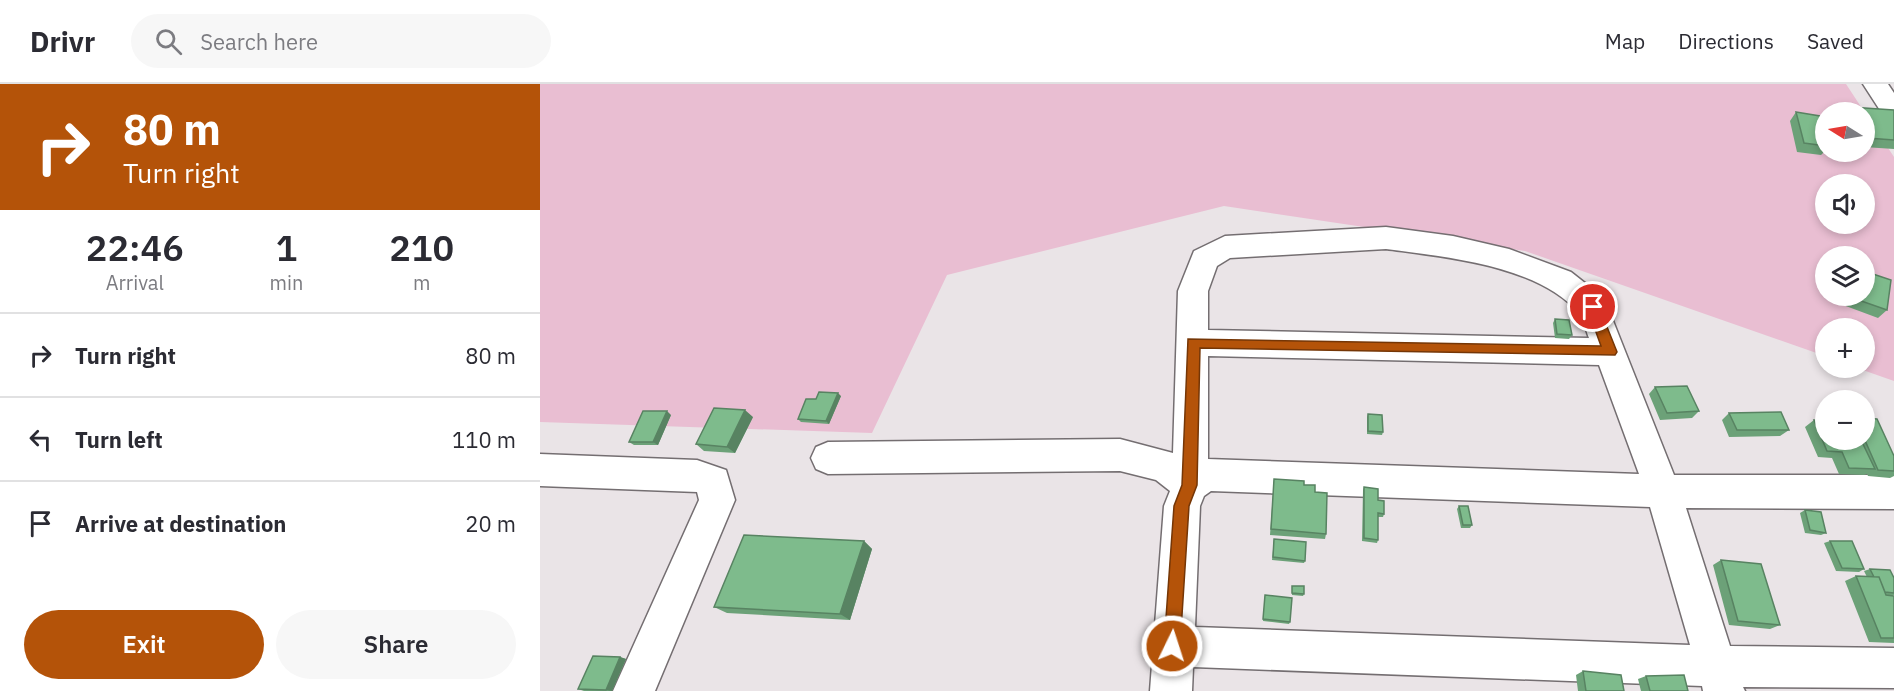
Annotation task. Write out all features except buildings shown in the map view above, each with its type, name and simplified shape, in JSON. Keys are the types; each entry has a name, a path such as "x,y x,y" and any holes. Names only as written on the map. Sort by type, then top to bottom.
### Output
{"street":[{"path":"1875,84 1894,112"},
{"path":"1171,691 1182,506 1190,485 1193,291 1204,259 1225,247 1386,238 1499,256 1560,280 1593,307 1663,491 1720,679"},
{"path":"1193,343 1610,352"},
{"path":"828,458 1120,456 1166,466 1190,485"},
{"path":"540,470 697,476 713,482 717,500 634,691"},
{"path":"1190,485 1206,475 1663,491 1894,492"},
{"path":"1172,646 1720,679 1894,668"}],"shaded area":[{"path":"540,84 1846,84 1858,102 1815,102 1815,162 1875,162 1875,128 1894,157 1894,381 1875,374 1875,318 1815,318 1815,352 1525,251 1224,206 947,275 872,433 540,422"}],"route":[{"path":"1172,646 1182,506 1190,485 1193,343 1610,352 1593,307"}]}
